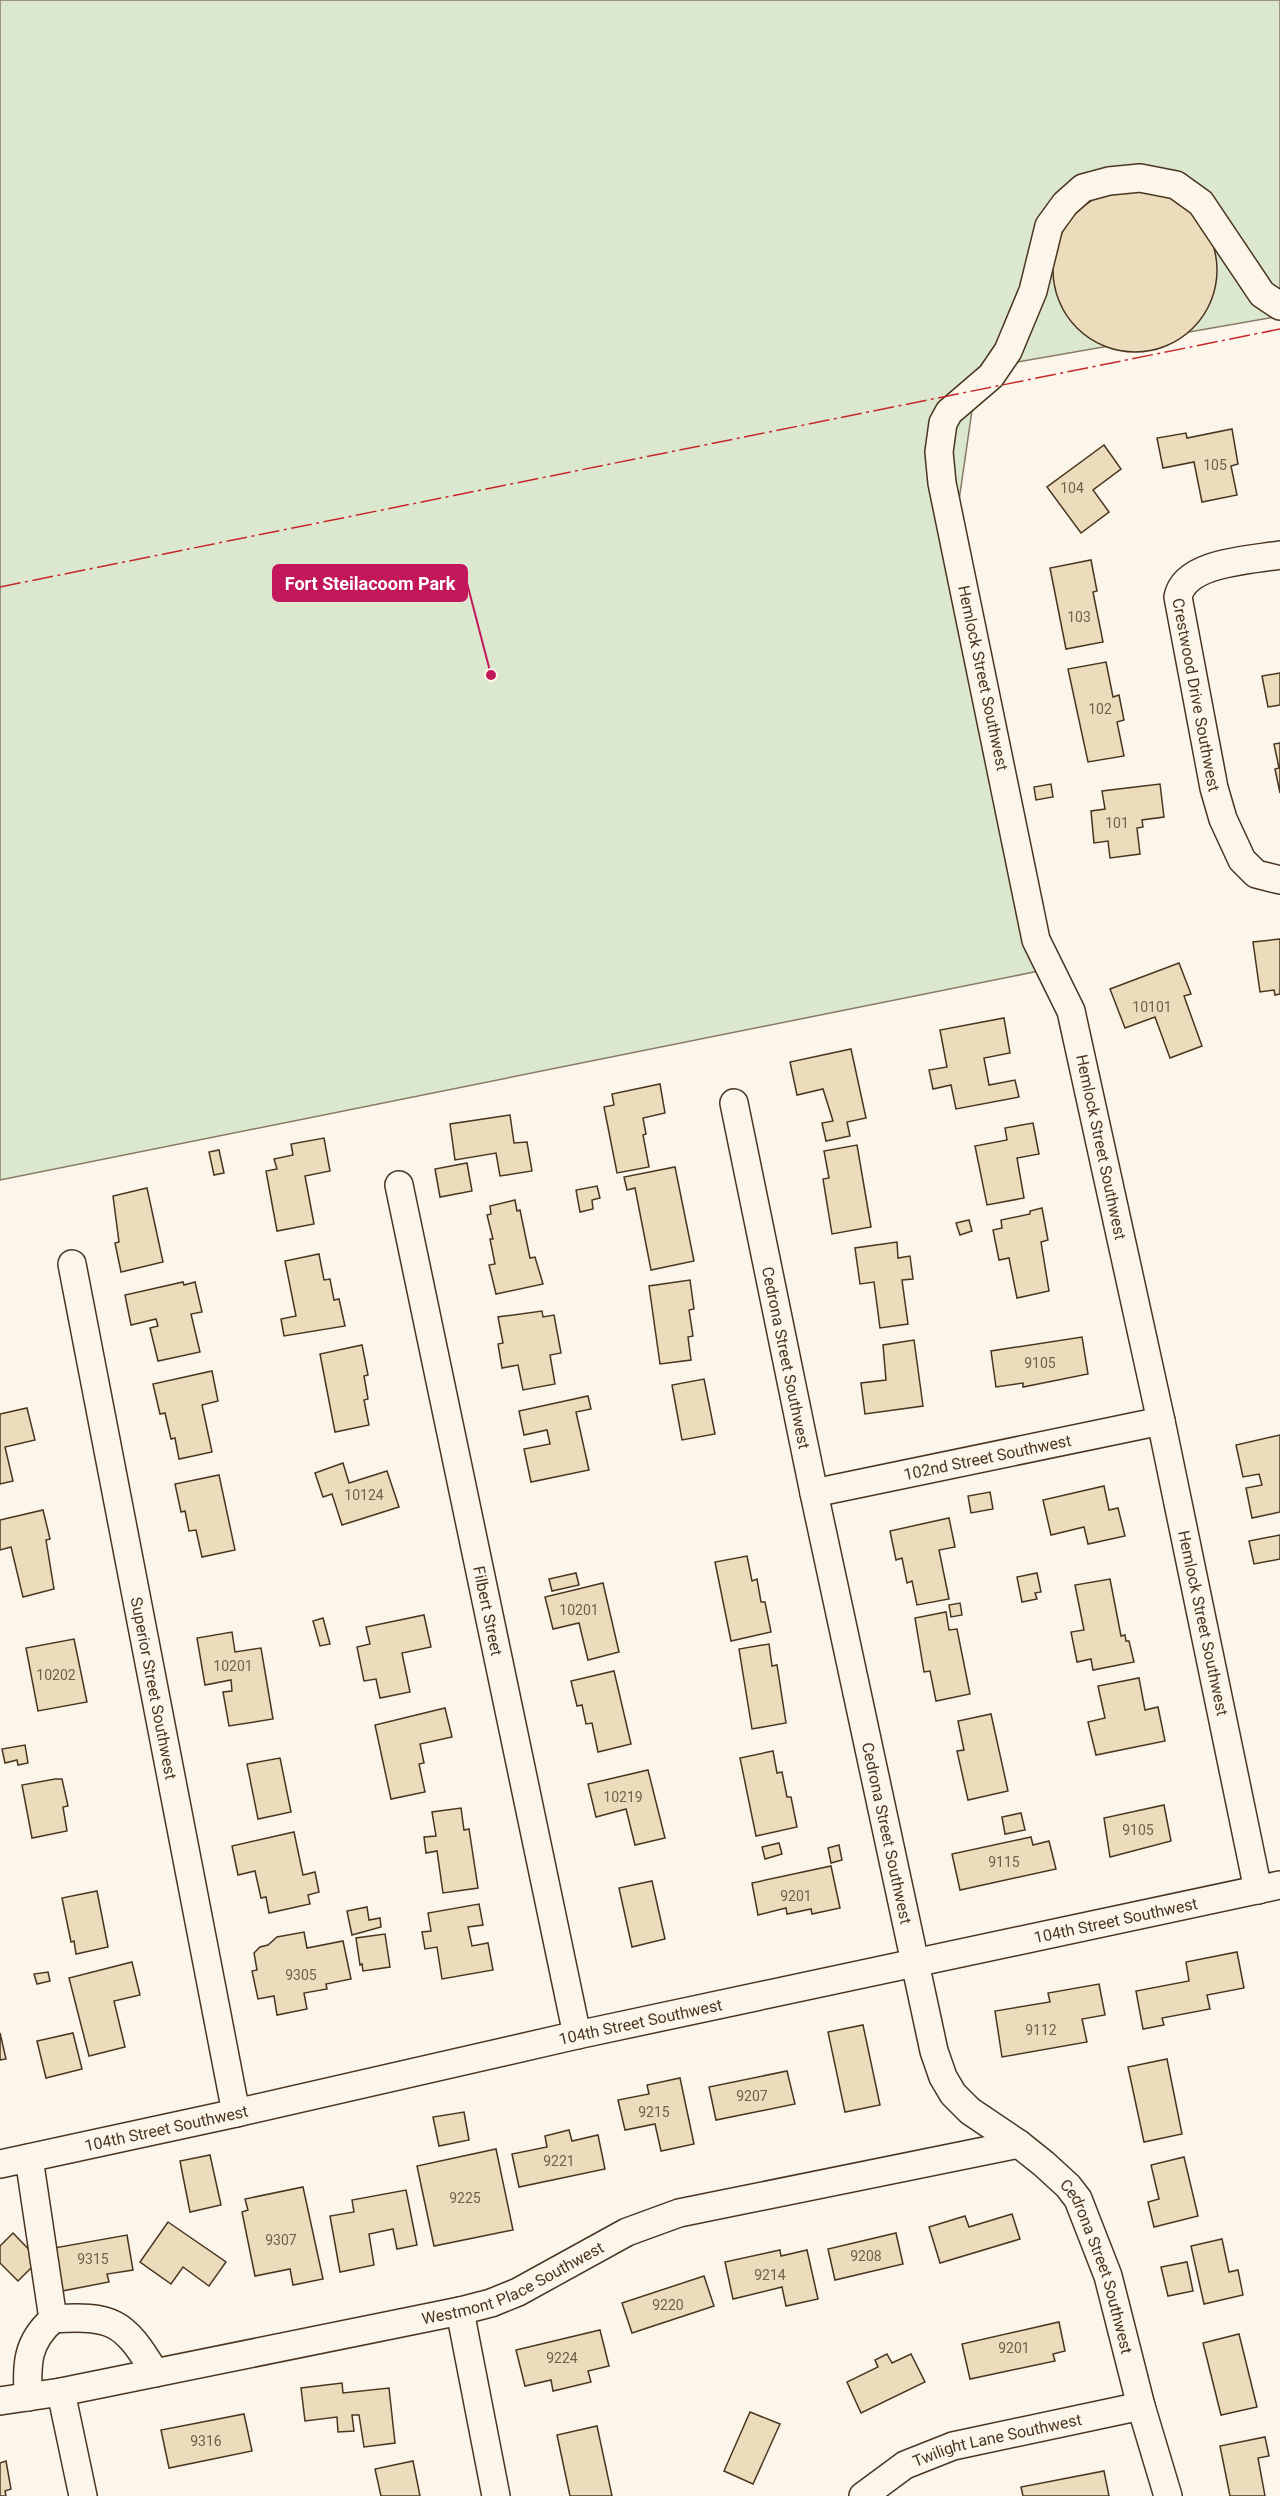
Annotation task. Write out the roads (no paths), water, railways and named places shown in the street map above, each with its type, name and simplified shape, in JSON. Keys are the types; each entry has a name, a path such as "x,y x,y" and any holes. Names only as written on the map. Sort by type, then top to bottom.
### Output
{"street":[{"name":"Hemlock Street Southwest","path":"1269,1887 1161,1421 1071,1011 1036,940 941,476 939,442 943,423 949,412 991,376 1008,351 1033,291 1049,226 1065,204 1083,188 1109,181 1140,178 1176,185 1201,203 1262,294 1280,306"},
{"name":"Crestwood Drive Southwest","path":"1280,555 1215,567 1193,574 1179,590 1178,597 1214,788 1223,819 1242,860 1256,874 1280,880"},
{"name":"Cedrona Street Southwest","path":"734,1103 814,1494 934,2051 943,2077 953,2094 970,2110 1019,2144 1068,2186 1086,2215 1108,2276 1141,2406 1168,2496"},
{"name":"Filbert Street","path":"399,1185 577,2035"},
{"name":"Superior Street Southwest","path":"72,1264 236,2113"},
{"name":"102nd Street Southwest","path":"814,1494 1161,1421"},
{"name":"104th Street Southwest","path":"0,2164 577,2035 1269,1887"},
{"name":"Westmont Place Southwest","path":"0,2402 61,2392 460,2311 491,2303 518,2292 627,2232 679,2213 1019,2144"},
{"path":"29,2158 52,2319"},
{"path":"460,2311 496,2496"},
{"path":"28,2397 27,2360 41,2329 52,2319 87,2316 105,2320 128,2332 155,2373"},
{"path":"61,2392 83,2496"},
{"name":"Twilight Lane Southwest","path":"863,2496 905,2465 922,2456 952,2446 1141,2406"}],"place":[{"name":"Fort Steilacoom Park","path":"491,675"}]}
